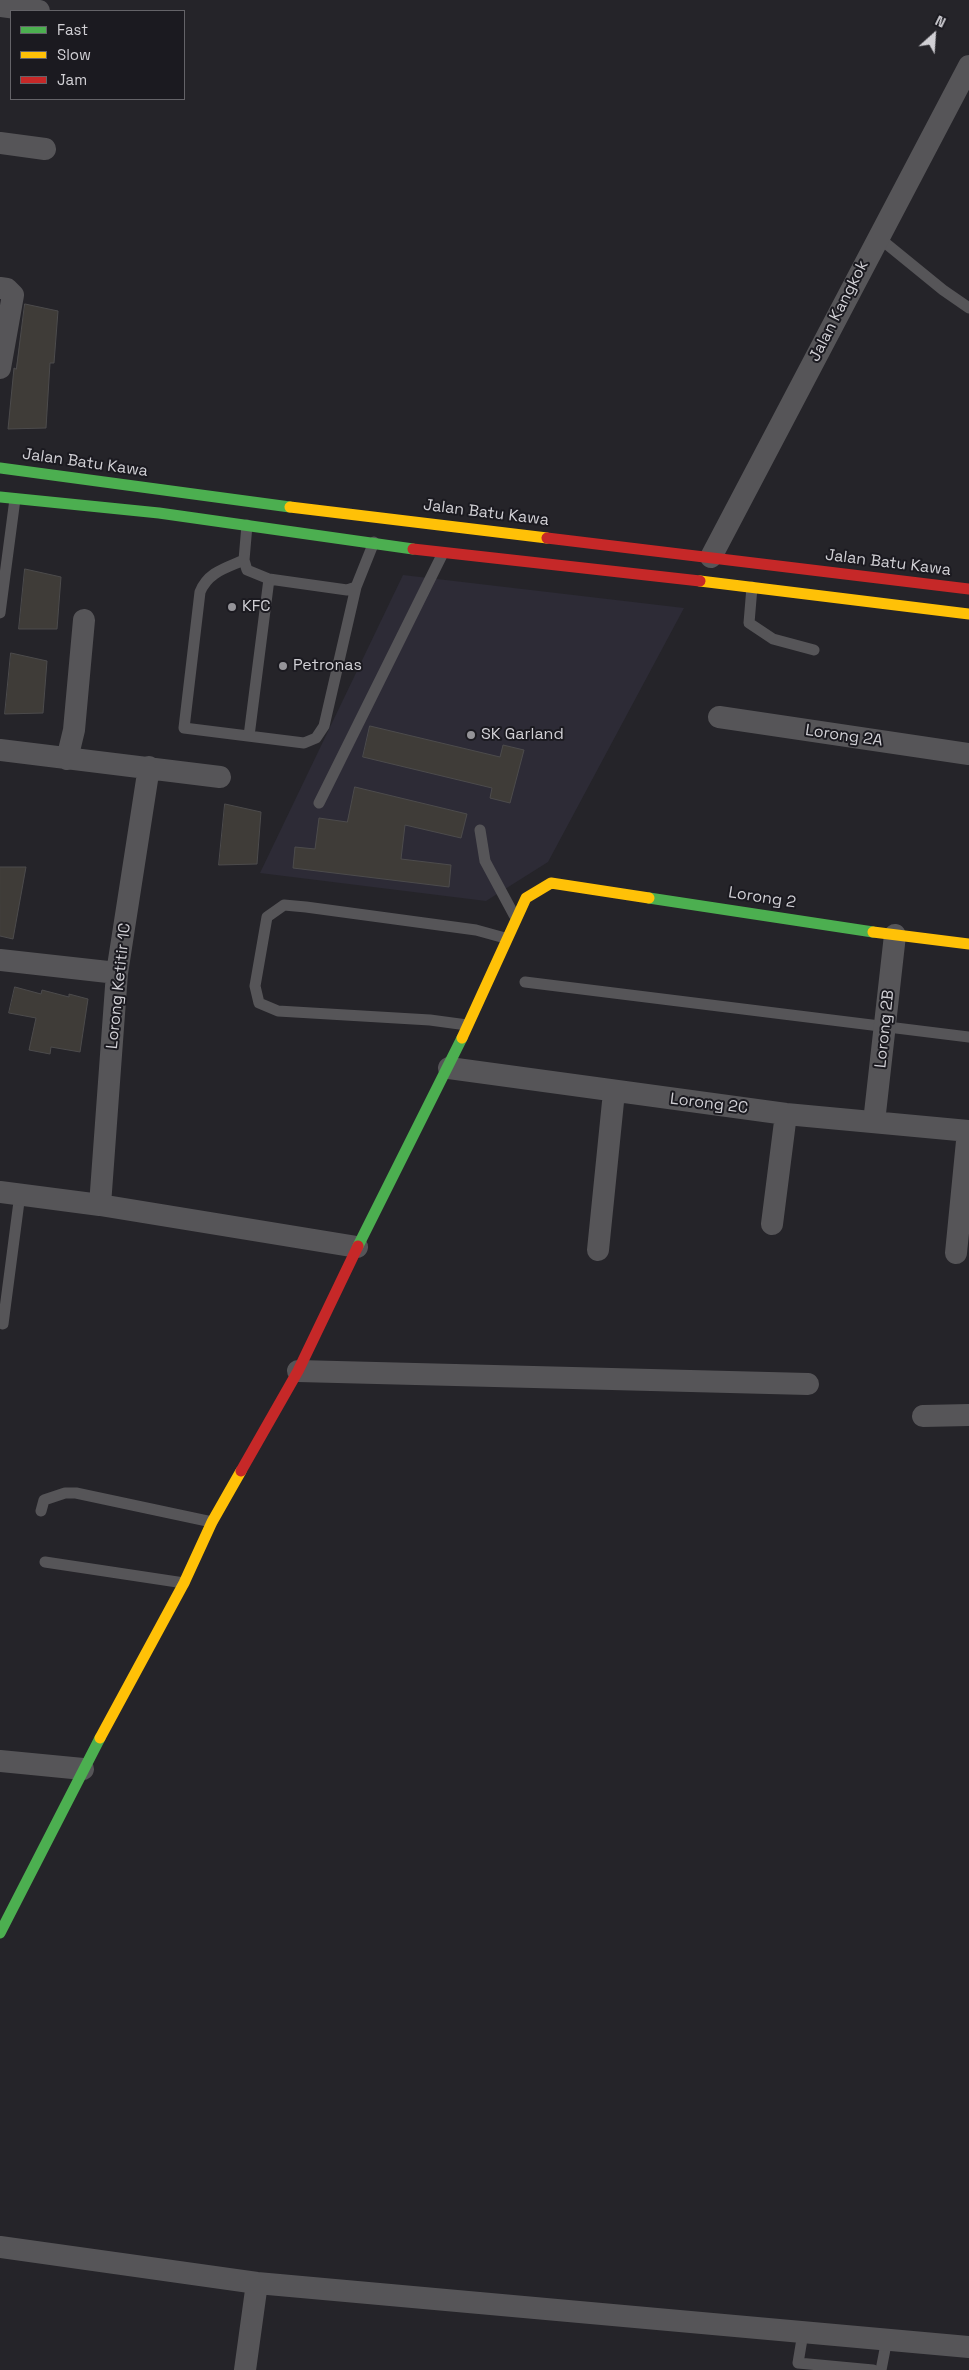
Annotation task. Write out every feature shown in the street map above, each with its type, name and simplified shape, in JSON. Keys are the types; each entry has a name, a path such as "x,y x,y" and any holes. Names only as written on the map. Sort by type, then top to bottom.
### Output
{"main road":[{"name":"Jalan Batu Kawa","path":"0,468 185,494 969,589"},
{"path":"0,497 247,525 443,553 752,587 969,614"},
{"name":"Lorong 2","path":"515,918 526,898 551,883 895,935 969,944"},
{"path":"0,1933 83,1769 184,1583 212,1522 298,1371 356,1247 449,1068 515,918"}],"street":[{"path":"0,6 31,10"},
{"name":"Jalan Kangkok","path":"711,557 969,66"},
{"path":"0,143 45,149"},
{"path":"0,368 7,292"},
{"path":"67,759 74,730 84,620"},
{"name":"Lorong 2A","path":"719,717 969,754"},
{"path":"0,750 220,777"},
{"name":"Lorong Ketitir 1C","path":"100,1205 118,973 149,767"},
{"name":"Lorong 2B","path":"874,1122 895,935"},
{"path":"0,960 118,973"},
{"name":"Lorong 2C","path":"449,1068 786,1114 968,1131"},
{"path":"598,1250 614,1092"},
{"path":"772,1224 786,1114"},
{"path":"956,1253 968,1131"},
{"path":"10,1193 100,1205 356,1247"},
{"path":"298,1371 808,1384"},
{"path":"923,1416 969,1415"},
{"path":"0,1761 83,1769"},
{"path":"0,2247 257,2283 969,2347"},
{"path":"245,2370 257,2283"}],"lane":[{"path":"878,237 943,290 969,308"},
{"path":"0,613 16,499"},
{"path":"247,525 244,560 247,570 269,579 347,590 356,587"},
{"path":"244,560 212,574 204,582 200,592 184,728 304,742 316,738 324,726 356,587 374,542"},
{"path":"319,803 443,553"},
{"path":"249,736 269,579"},
{"path":"752,587 749,623 773,639 814,650"},
{"path":"480,830 485,861 515,918"},
{"path":"467,1025 430,1020 278,1011 259,1003 255,986 267,917 284,906 306,907 476,930 505,938"},
{"path":"525,982 969,1037"},
{"path":"3,1324 10,1193"},
{"path":"41,1511 44,1500 65,1493 76,1493 212,1522"},
{"path":"45,1562 184,1583"},
{"path":"803,2333 797,2366 873,2370"},
{"path":"881,2370 887,2339"}],"shaded area":[{"name":"SK Garland","path":"403,575 684,608 548,862 486,901 260,873"}],"building":[{"path":"25,304 58,311 54,363 50,363 46,428 8,429 14,368 16,369"},
{"path":"25,569 61,577 57,629 19,629"},
{"path":"11,653 47,661 43,713 5,714"},
{"path":"370,726 500,757 503,745 524,750 510,803 490,798 492,788 363,757"},
{"path":"355,787 467,814 461,838 405,825 401,859 451,865 449,887 293,868 295,847 315,849 319,818 347,822"},
{"path":"225,804 261,812 257,864 219,865"},
{"path":"0,867 26,867 13,939 0,936"},
{"path":"15,987 41,994 42,990 69,997 69,994 88,999 80,1052 51,1047 50,1054 29,1050 36,1018 9,1013"}],"traffic: fast":[{"path":"0,468 290,507"},
{"path":"0,497 159,513 413,549"},
{"path":"649,898 873,932"},
{"path":"358,1246 462,1038"},
{"path":"0,1933 100,1738"}],"traffic: slow":[{"path":"290,507 547,538"},
{"path":"700,581 969,614"},
{"path":"462,1038 526,898 551,883 649,898"},
{"path":"873,932 969,944"},
{"path":"100,1738 184,1583 212,1522 241,1471"}],"traffic: jam":[{"path":"547,538 969,589"},
{"path":"413,549 700,581"},
{"path":"241,1471 298,1371 358,1246"}],"place":[{"name":"KFC","path":"232,607"},
{"name":"Petronas","path":"283,666"},
{"name":"SK Garland","path":"471,735"}]}
